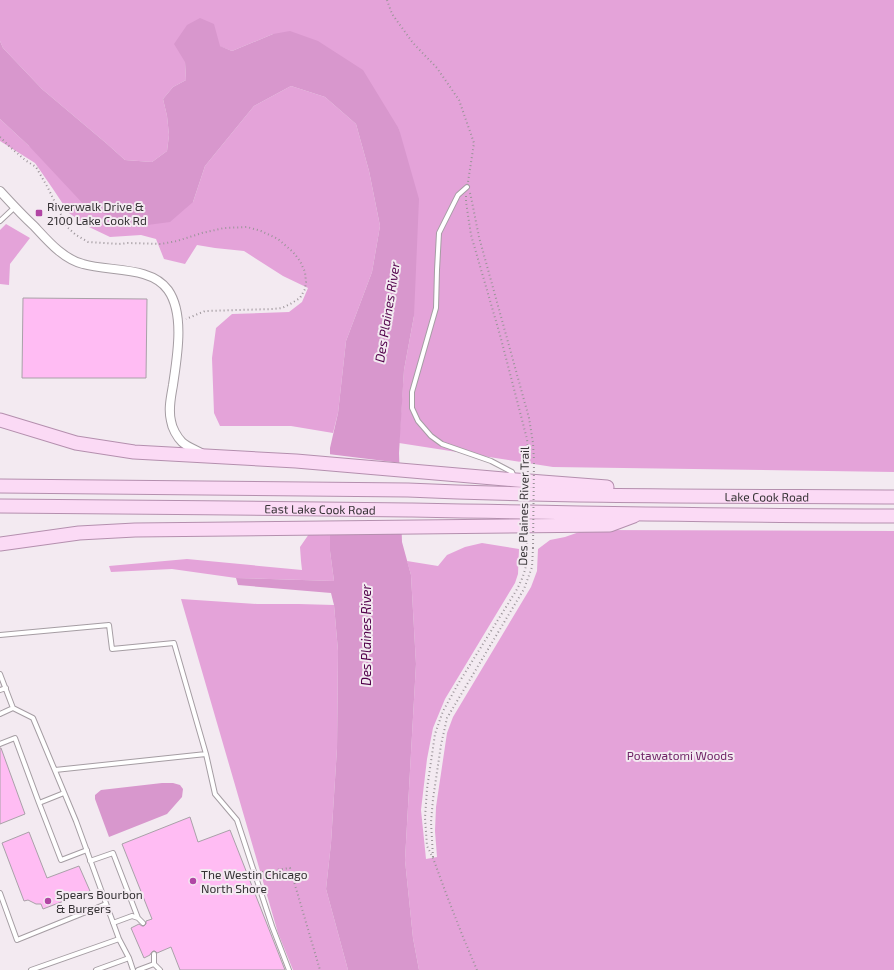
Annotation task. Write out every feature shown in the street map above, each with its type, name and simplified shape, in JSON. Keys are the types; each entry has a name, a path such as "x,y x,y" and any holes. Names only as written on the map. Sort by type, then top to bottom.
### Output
{"main road":[{"path":"0,420 76,443 134,452 296,461 618,488 639,496"},
{"name":"East Lake Cook Road","path":"0,486 408,490 470,493 639,496"},
{"name":"Lake Cook Road","path":"639,496 894,498"},
{"name":"East Lake Cook Road","path":"0,506 640,514"},
{"path":"0,544 79,533 128,530 610,525 640,514"},
{"name":"Lake Cook Road","path":"640,514 894,516"}],"street":[{"path":"0,191 53,246 73,261 85,265 142,273 161,282 168,290 174,301 178,322 177,357 170,403 171,422 175,433 182,443 209,457"}],"lane":[{"path":"467,187 458,195 439,233 436,308 412,392 412,408 418,421 431,436 442,444 491,461 512,472 516,480"},
{"path":"0,221 15,207"},
{"path":"0,635 109,625 112,649 174,643 206,754 215,794 237,820 272,926 289,970"},
{"path":"0,674 13,708 33,718 76,821 119,939 129,958 133,970"},
{"path":"0,690 6,688"},
{"path":"0,714 13,708"},
{"path":"0,744 15,738 61,860 87,850"},
{"path":"55,770 206,754"},
{"path":"39,803 64,793"},
{"path":"90,861 113,853 138,918 142,923"},
{"path":"0,893 17,940 106,904"},
{"path":"113,923 132,916 138,918"},
{"path":"31,970 119,939"},
{"path":"154,954 154,964 160,970"},
{"path":"96,970 129,958"},
{"path":"138,970 154,964"}],"path":[{"name":"Des Plaines River Trail","path":"387,0 392,14 413,43 437,68 460,100 474,143 466,202 471,235 522,417 528,448 526,562 523,578 443,711 435,734 427,789 425,818 427,846 477,970"},
{"path":"0,137 25,160 36,167 67,227 76,235 88,242 161,244 177,241 202,232 224,228 247,228 261,230 278,239 293,252 300,261 305,272 305,289 300,298 282,308 205,311 178,322"},
{"name":"Des Plaines River Trail","path":"433,858 431,822 433,799 441,745 447,718 524,589 532,568 533,443 528,418 479,237 471,197 467,187"},
{"path":"254,873 290,868 320,970"}],"green space":[{"path":"0,0 894,0 894,472 553,467 399,443 404,370 414,316 399,129 273,34 232,51 219,46 185,62 186,80 173,87 163,99 169,135 167,151 152,162 125,160 42,89 3,48 0,41"},
{"path":"291,86 325,97 356,124 369,171 380,226 372,272 346,341 338,413 333,433 291,426 220,426 214,413 212,358 216,328 232,314 289,312 302,302 308,288 283,276 244,251 197,245 185,264 164,259 156,239 141,235 110,237 89,227 69,213 35,163 0,141 0,119 29,146 193,202 205,166 254,106"},
{"path":"6,224 30,238 10,264 9,285 0,284 0,230"},
{"name":"Potawatomi Woods","path":"585,530 894,531 894,970 419,970 413,938 405,860 416,664 411,575 407,561 438,566 447,555 465,547 482,543 519,549 518,574 515,583 445,699 433,728 427,759 421,810 426,859 437,857 435,831 436,807 447,733 453,717 531,587 537,571 538,549 550,540 565,537"},
{"path":"309,534 330,534 330,551 334,581 236,578 172,569 111,572 109,566 187,559 302,570 300,547"},
{"path":"181,599 257,604 334,605 338,651 337,748 331,843 326,889 348,970 293,970 278,933"}],"water":[{"name":"Des Plaines River","path":"200,18 214,24 220,46 232,51 273,34 290,31 318,41 363,70 399,129 419,199 414,316 404,370 399,453 402,542 411,575 416,664 405,860 413,938 419,970 348,970 326,889 331,843 337,748 338,651 334,605 331,593 238,585 236,578 334,581 330,551 330,448 338,413 346,341 372,272 380,226 369,171 356,124 325,97 291,86 254,106 205,166 193,202 170,222 140,226 87,208 29,146 0,119 0,41 3,48 42,89 125,160 152,162 167,151 169,135 163,99 173,87 186,80 185,62 174,44 187,25"},
{"path":"173,783 180,785 183,789 182,797 167,814 109,837 95,799 95,795 101,790"}],"pier":[{"path":"328,454 401,463 404,534 328,534"}],"building":[{"path":"23,298 147,299 146,378 22,378"},
{"path":"0,748 25,814 0,824"},
{"name":"The Westin Chicago North Shore","path":"190,817 198,842 230,830 285,970 180,970 171,947 157,953 153,951 150,955 144,958 131,928 139,924 144,926 146,921 152,919 122,844"},
{"path":"29,832 47,878 79,866 90,891 43,909 41,904 36,904 28,900 24,901 2,843"}],"place":[{"name":"Riverwalk Drive & 2100 Lake Cook Rd","path":"39,213"},
{"name":"The Westin Chicago North Shore","path":"193,881"},
{"name":"Spears Bourbon & Burgers","path":"48,901"}]}
